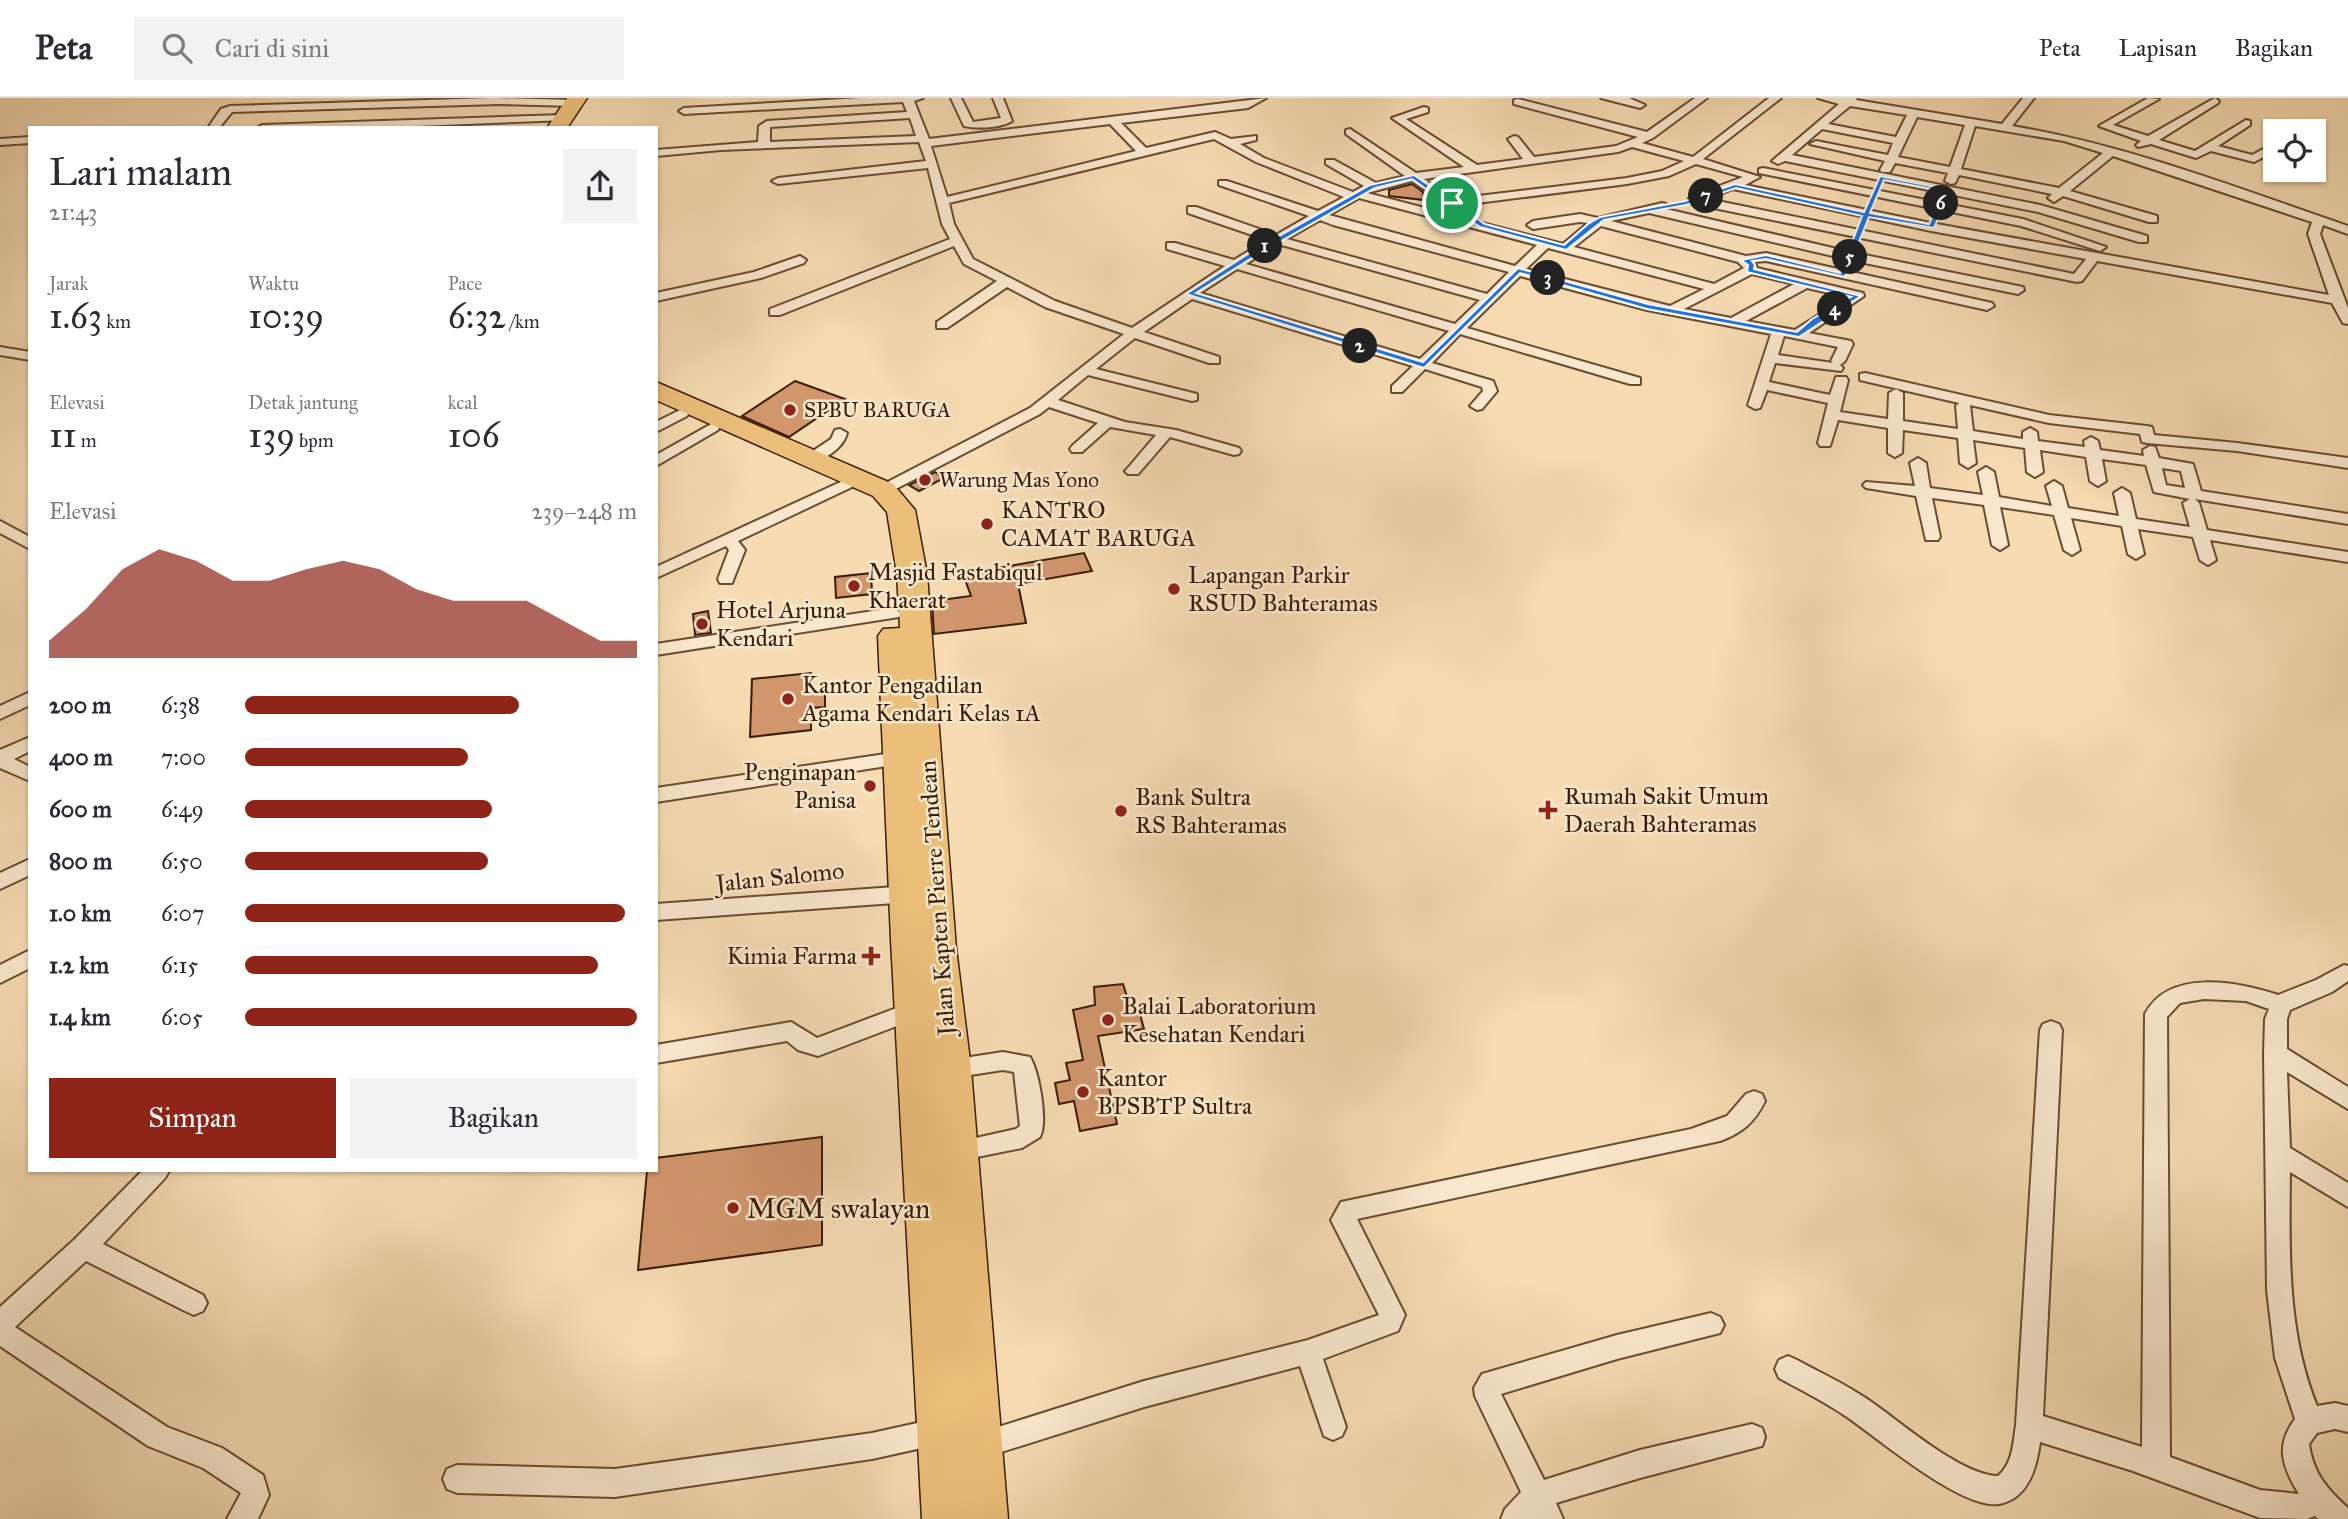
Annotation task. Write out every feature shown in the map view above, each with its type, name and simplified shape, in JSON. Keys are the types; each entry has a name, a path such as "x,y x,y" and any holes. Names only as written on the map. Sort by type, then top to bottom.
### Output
{"highway":[{"name":"Jalan Kapten Pierre Tendean","path":"669,401 847,484 869,497 885,522 893,613 908,686 924,950 915,1010 947,1519"},
{"name":"Jalan Kapten Pierre Tendean","path":"732,430 812,458 883,491 901,510 912,573 908,686 900,758 909,894 951,1069 983,1519"}],"street":[{"path":"705,98 706,110"},
{"path":"956,98 968,124 974,125 1007,121 998,98"},
{"path":"658,153 764,146 924,141 1248,105 1261,98"},
{"path":"1606,98 1640,104 1619,98"},
{"path":"883,491 1049,402 1133,333 1190,294 1234,265 1373,186 1414,177 1609,151 1634,144 1649,136 1702,98"},
{"path":"1452,203 1650,178 1694,161 1776,98"},
{"path":"1823,98 2048,134 2112,151 2348,230"},
{"path":"2006,127 2029,98"},
{"path":"684,111 746,103 911,99 913,115 944,201 948,224 968,261 1050,304 1214,360"},
{"path":"2154,99 2104,126 2196,155 2246,123"},
{"path":"215,126 230,108 499,101 571,112"},
{"path":"1566,248 1597,221 1694,200 1735,186 1784,157 1849,101"},
{"path":"2127,156 2214,101"},
{"path":"1518,102 1649,136"},
{"path":"281,126 293,107"},
{"path":"1424,110 1397,118 1475,169"},
{"path":"322,126 571,112"},
{"path":"1842,275 1882,177 1913,114"},
{"path":"764,146 764,126 767,124 913,115"},
{"path":"1114,122 1143,152"},
{"path":"1931,227 1956,171 1971,122"},
{"path":"1821,125 1900,141"},
{"path":"944,201 1246,127"},
{"path":"1350,131 1483,226"},
{"path":"1215,135 1260,160 1355,195 1716,288"},
{"path":"1230,143 1252,138"},
{"path":"1514,139 1532,162"},
{"path":"0,142 28,140"},
{"path":"1634,144 1694,161 1758,174 2024,223 2128,256"},
{"path":"1816,144 2062,192 2153,219"},
{"path":"2210,147 2254,159 2263,153"},
{"path":"2024,223 2112,151"},
{"path":"1784,157 2040,209 2143,239"},
{"path":"1330,162 1373,186"},
{"path":"778,181 932,164"},
{"path":"1223,183 1318,216 1671,311 1736,321 1846,344 1838,369 1825,443"},
{"path":"1735,186 1931,227 2337,299"},
{"path":"1694,200 1859,236 2077,278 2094,256"},
{"path":"1649,209 1850,256 2018,290"},
{"path":"1192,210 1277,240 1490,299"},
{"path":"1533,225 1580,218 1597,221 1858,296 1815,321 1799,334"},
{"path":"2320,221 2315,226 2314,234 2337,299 2348,320"},
{"path":"775,312 957,241"},
{"path":"1397,389 1546,243"},
{"path":"1171,246 1635,381"},
{"path":"1671,311 1716,288 1747,265 1766,257 1987,306"},
{"path":"658,297 757,275 800,260"},
{"path":"942,325 1005,282"},
{"path":"1736,321 1806,283"},
{"path":"1190,294 1488,384 1490,391 1477,406"},
{"path":"1755,405 1779,330"},
{"path":"1,353 28,356"},
{"path":"1770,358 1838,369"},
{"path":"1087,371 1192,397"},
{"path":"1865,377 2049,419 2147,430 2159,489 2192,499 2348,519"},
{"path":"1761,384 1897,425 2188,467 2192,499 2207,560"},
{"path":"1895,453 1896,393"},
{"path":"658,424 669,401"},
{"path":"1049,402 1108,421 1234,451"},
{"path":"1963,406 1968,463"},
{"path":"1077,449 1108,421"},
{"path":"2029,421 2035,472"},
{"path":"658,461 732,430"},
{"path":"812,458 838,440 840,433"},
{"path":"1133,471 1166,433"},
{"path":"2090,433 2098,481"},
{"path":"2147,439 2237,447 2348,463"},
{"path":"1919,463 1932,537"},
{"path":"1986,472 2000,545"},
{"path":"658,572 847,484"},
{"path":"1871,485 2348,557"},
{"path":"2054,486 2072,550"},
{"path":"2122,493 2136,554"},
{"path":"0,526 28,543"},
{"path":"726,579 737,550 728,538"},
{"path":"658,650 893,613"},
{"path":"0,713 28,699"},
{"path":"0,759 28,744"},
{"path":"658,795 900,758"},
{"path":"0,759 28,774"},
{"path":"0,882 28,867"},
{"name":"Jalan Salomo","path":"658,912 710,910 850,896 909,894"},
{"path":"0,975 28,959"},
{"path":"2309,1421 2295,1389 2276,1247 2276,1019 2281,1005 2289,999 2324,986 2344,973"},
{"path":"2156,1465 2156,1014 2174,996 2204,991 2246,993 2281,1005"},
{"path":"658,1054 791,1031 806,1044 818,1047 915,1010"},
{"path":"1788,1369 1853,1406 1905,1444 1976,1488 1998,1492 2012,1483 2023,1467 2029,1425 2052,1030"},
{"path":"2275,1054 2348,1099"},
{"path":"951,1069 1003,1061 1022,1064 1026,1069 1032,1123 1032,1130 1023,1138 957,1151"},
{"path":"976,1447 1144,1394 1308,1352 1367,1333 1392,1319 1366,1262 1344,1227 1343,1220 1350,1210 1691,1139 1735,1126 1754,1101"},
{"path":"2278,1153 2348,1196"},
{"path":"156,1172 84,1247 2,1321 158,1437 212,1458 253,1485 256,1491 255,1500 241,1519"},
{"path":"84,1247 194,1303"},
{"path":"1543,1508 1488,1396 1487,1388 1491,1382 1617,1347 1711,1325"},
{"path":"1308,1352 1332,1427"},
{"path":"2339,1519 2318,1500 2299,1469 2295,1441 2309,1421 2335,1416 2348,1419"},
{"path":"2029,1425 2156,1465 2260,1504 2300,1508 2312,1506 2318,1500"},
{"path":"457,1479 615,1483 872,1446 940,1432"},
{"path":"1516,1519 1640,1464 1752,1437"}],"building":[{"path":"1412,184 1423,192 1424,200 1389,196 1389,190"},
{"name":"SPBU BARUGA","path":"795,381 845,399 789,437 742,416"},
{"name":"Warung Mas Yono","path":"935,472 944,478 919,491 909,485"},
{"path":"1084,553 1092,571 1018,584 1026,623 934,634 932,601 971,596 963,574"},
{"name":"Masjid Fastabiqul Khaerat","path":"871,573 872,594 836,598 835,577"},
{"name":"Hotel Arjuna Kendari","path":"708,611 711,633 695,635 693,614"},
{"name":"Kantor Pengadilan Agama Kendari Kelas 1A","path":"811,673 811,691 825,690 825,707 811,708 811,730 750,737 752,679"},
{"path":"1123,984 1129,1003 1137,1003 1144,1029 1098,1036 1117,1124 1080,1131 1074,1101 1059,1104 1055,1083 1070,1080 1066,1063 1083,1060 1073,1010 1095,1005 1094,987"},
{"name":"MGM swalayan","path":"822,1137 822,1245 638,1270 647,1172 658,1172 658,1158"}],"place":[{"name":"SPBU BARUGA","path":"790,410"},
{"name":"Warung Mas Yono","path":"925,480"},
{"name":"KANTRO CAMAT BARUGA","path":"987,524"},
{"name":"Masjid Fastabiqul Khaerat","path":"854,586"},
{"name":"Lapangan Parkir RSUD Bahteramas","path":"1174,589"},
{"name":"Hotel Arjuna Kendari","path":"702,624"},
{"name":"Kantor Pengadilan Agama Kendari Kelas 1A","path":"788,699"},
{"name":"Penginapan Panisa","path":"870,786"},
{"name":"Rumah Sakit Umum Daerah Bahteramas","path":"1548,810"},
{"name":"Bank Sultra RS Bahteramas","path":"1121,811"},
{"name":"Kimia Farma","path":"871,956"},
{"name":"Balai Laboratorium Kesehatan Kendari","path":"1108,1020"},
{"name":"Kantor BPSBTP Sultra","path":"1083,1092"},
{"name":"MGM swalayan","path":"733,1208"}],"route":[{"path":"1452,203 1414,177 1373,186 1257,251 1190,294 1424,365 1518,270 1664,310 1799,334 1815,321 1858,296 1750,271 1752,265 1745,260 1766,257 1842,275 1859,236 1866,214 1882,177 1947,190 1931,227 1866,214 1735,186 1686,202 1602,219 1591,225 1566,248 1483,226 1452,203"}]}
